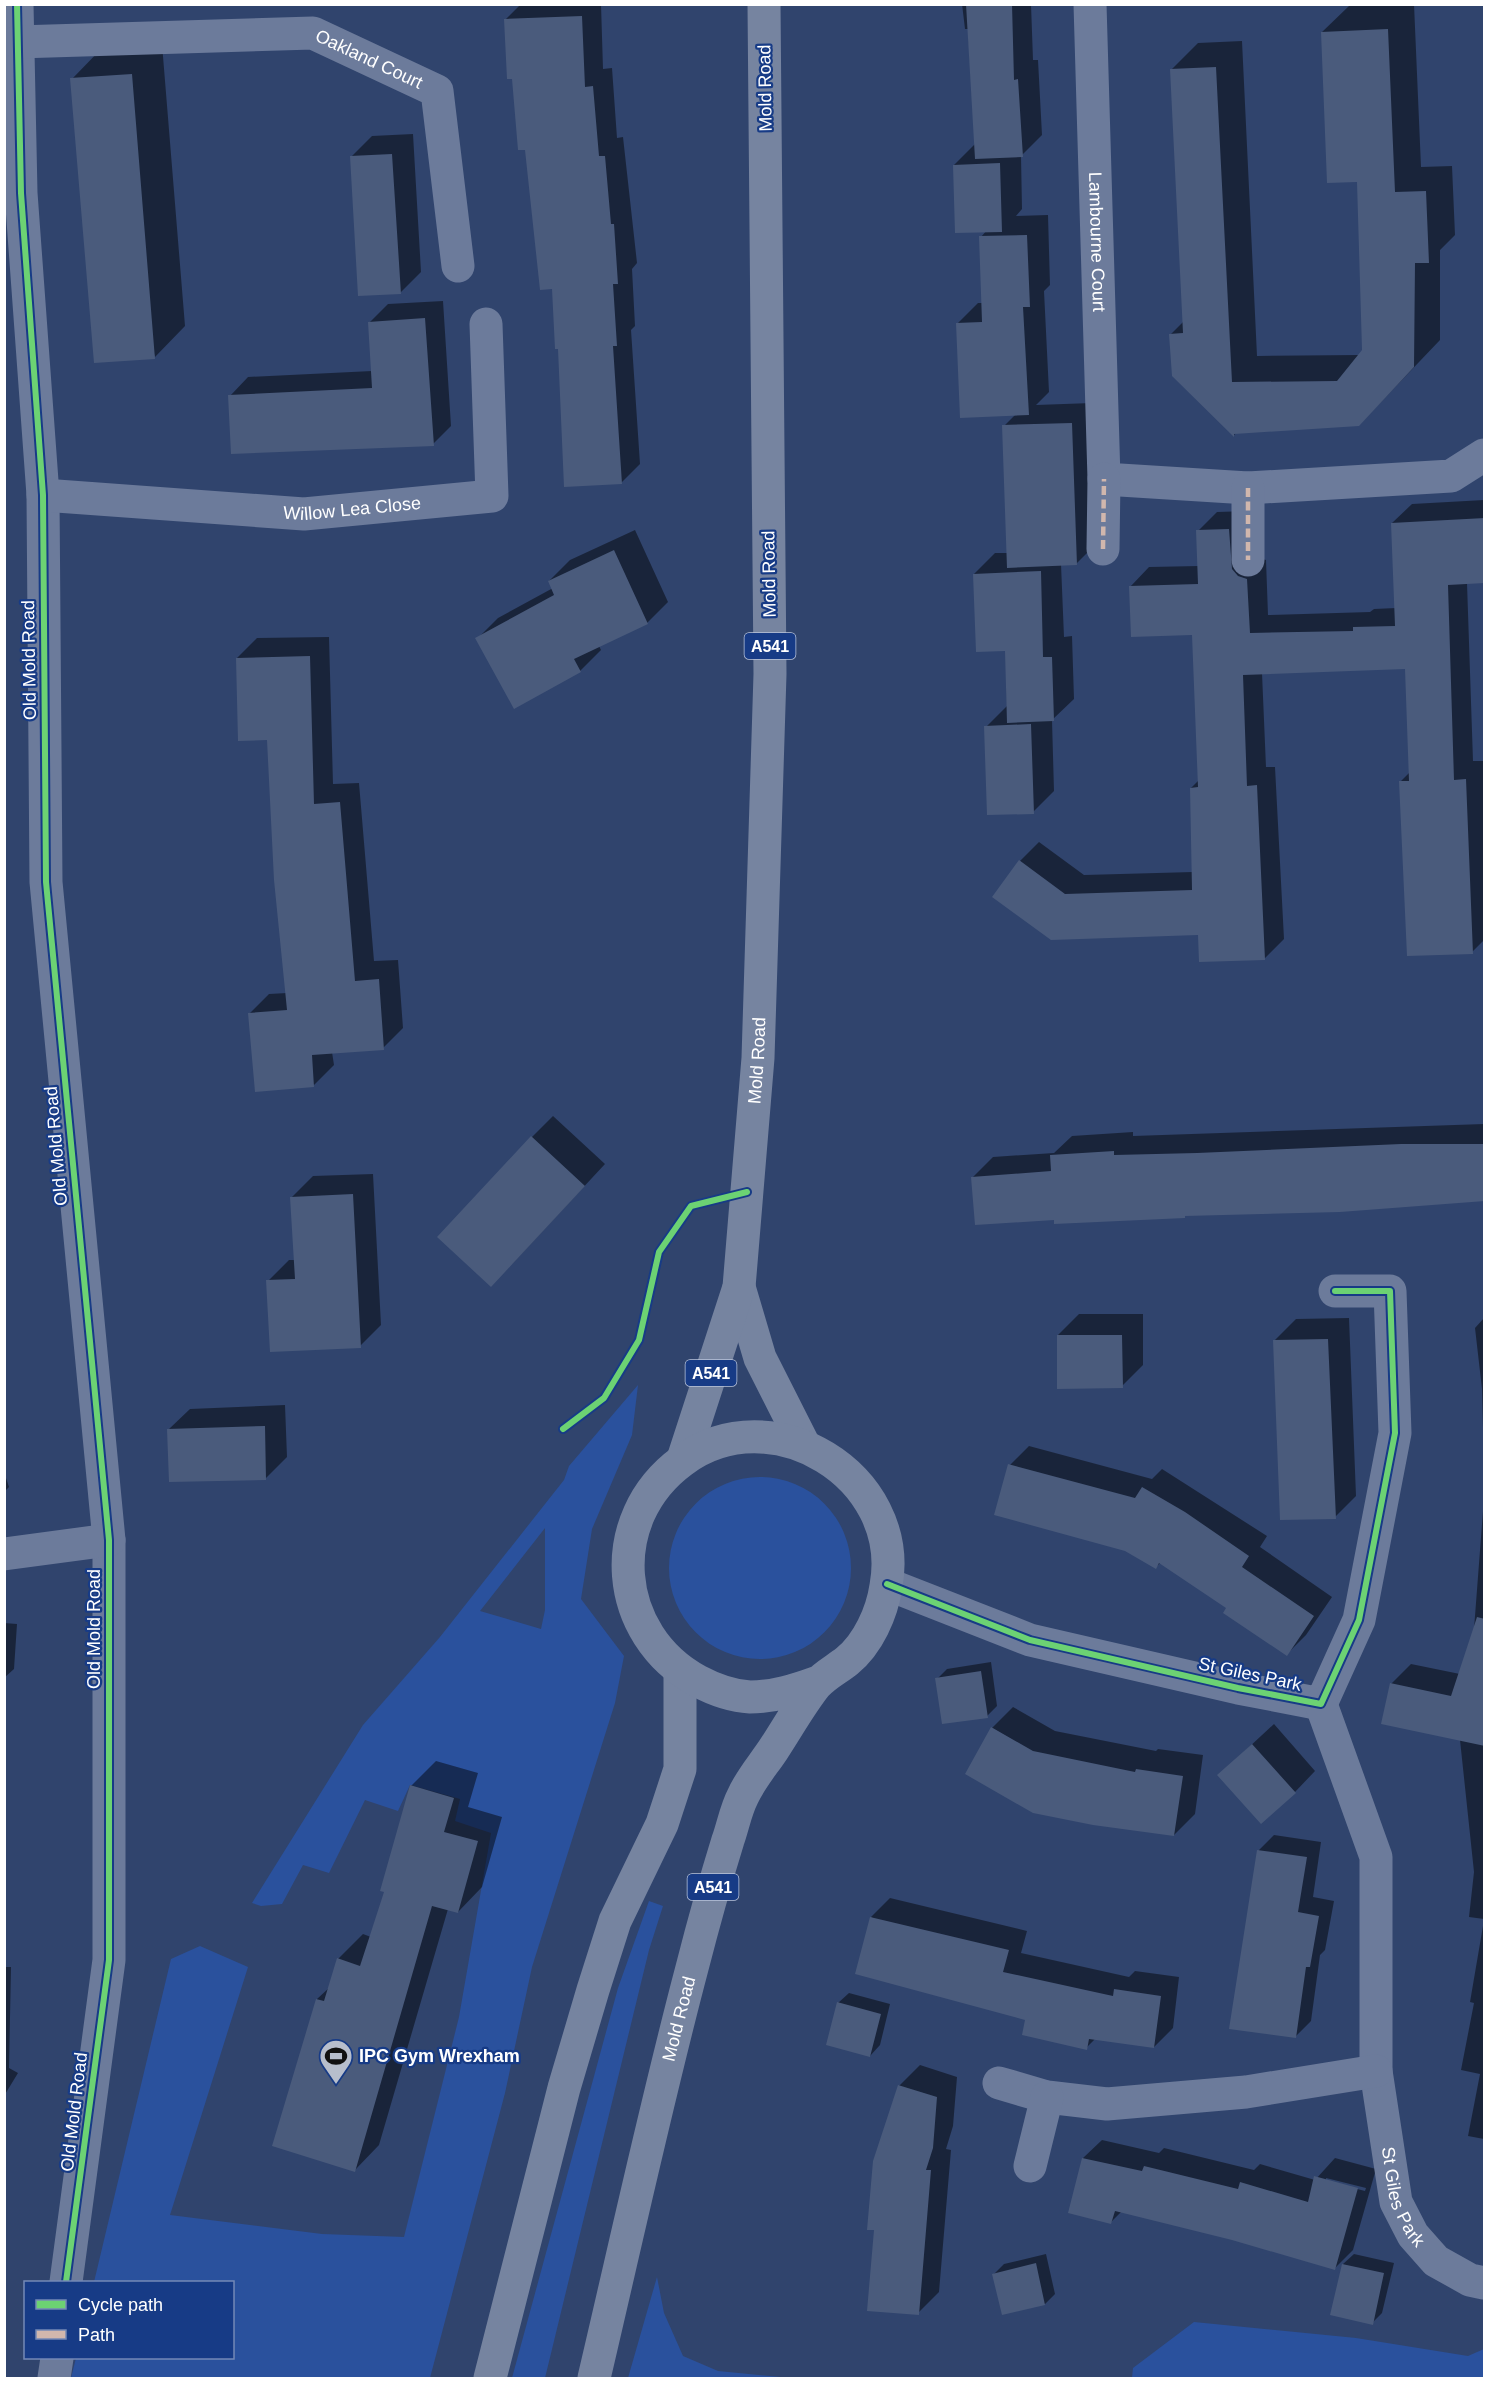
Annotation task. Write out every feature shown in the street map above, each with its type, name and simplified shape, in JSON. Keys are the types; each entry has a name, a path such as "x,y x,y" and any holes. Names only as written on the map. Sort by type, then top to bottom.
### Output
{"main road":[{"name":"Mold Road","path":"683,1459 739,1287 759,1058 770,674 764,4"},
{"name":"Mold Road","path":"739,1287 760,1358 804,1445"},
{"path":"764,1436 804,1445 842,1467 870,1500 886,1541 887,1584 875,1624 851,1658 818,1682 784,1694 748,1697 712,1689 680,1671 651,1642 633,1605 627,1564 634,1523 654,1487 683,1459 721,1441 764,1436"},
{"path":"490,2379 564,2088 593,1990 615,1921 662,1824 680,1770 680,1671"},
{"name":"Mold Road","path":"594,2379 683,2002 725,1851 743,1795 818,1682"}],"street":[{"name":"Old Mold Road","path":"17,4 13,193 43,495 46,882 109,1540 109,1960 66,2281"},
{"name":"Lambourne Court","path":"1090,4 1104,479 1103,549"},
{"name":"Oakland Court","path":"17,42 313,33 437,91 458,266"},
{"name":"Willow Lea Close","path":"43,495 304,514 492,496 486,324"},
{"path":"1104,479 1248,488 1450,477 1485,455"},
{"path":"1248,488 1248,560"},
{"name":"St Giles Park","path":"1335,1291 1390,1291 1395,1433 1359,1620 1321,1704 1376,1857 1376,2071 1396,2202 1413,2235 1436,2261 1470,2280 1485,2283"},
{"path":"4,1554 109,1540"},
{"name":"St Giles Park","path":"887,1584 1030,1640 1238,1688 1321,1704"},
{"path":"999,2083 1047,2097 1107,2104 1246,2092 1376,2071"},
{"path":"1030,2166 1047,2097"},
{"path":"54,2379 57,2359"}],"shaded area":[{"path":"638,1385 632,1435 592,1529 581,1599 624,1656 615,1703 532,1967 505,2093 430,2378 71,2378 76,2359 234,2359 234,2281 94,2281 171,1959 200,1946 248,1967 170,2215 322,2234 404,2237 459,2017 491,1833 455,1821 460,1799 410,1785 398,1811 365,1800 329,1873 303,1865 282,1904 261,1906 252,1903 363,1725 440,1637 564,1480 569,1466","holes":["545,1528 545,1610 541,1629 480,1611"]},
{"path":"760,1477 795,1484 824,1504 844,1533 851,1568 844,1603 824,1632 795,1652 760,1659 725,1652 696,1632 676,1603 669,1568 676,1533 696,1504 725,1484"},
{"path":"649,1901 663,1906 649,1950 545,2378 512,2378 618,1988"},
{"path":"657,2277 664,2313 683,2356 718,2371 791,2378 628,2378"},
{"path":"1194,2322 1356,2338 1468,2356 1484,2349 1484,2378 1132,2378 1133,2368"}],"building":[{"path":"966,4 1012,4 1014,80 1018,79 1023,157 975,159"},
{"path":"582,16 585,87 593,86 599,156 605,156 611,224 614,224 618,284 613,284 617,346 613,346 622,484 564,487 558,349 555,349 552,289 540,290 525,150 518,150 512,79 507,79 504,19"},
{"path":"1388,29 1395,192 1426,191 1429,263 1415,263 1414,367 1359,426 1234,434 1234,437 1172,376 1169,334 1183,333 1170,69 1216,67 1232,382 1337,381 1362,350 1357,182 1327,183 1321,32"},
{"path":"132,74 155,359 94,363 70,78"},
{"path":"392,154 401,294 358,296 350,156"},
{"path":"1000,163 1002,232 955,233 953,165"},
{"path":"1027,235 1030,307 1023,307 1029,415 960,418 956,323 982,322 979,236"},
{"path":"425,318 434,446 231,454 228,395 372,388 368,322"},
{"path":"1072,423 1077,565 1007,568 1002,425"},
{"path":"1485,518 1485,583 1448,585 1454,780 1466,779 1473,954 1407,956 1399,781 1409,781 1405,669 1243,675 1247,786 1257,785 1265,960 1199,962 1198,935 1051,940 992,897 1019,860 1065,894 1192,890 1190,788 1198,787 1192,635 1131,637 1129,586 1198,584 1196,530 1229,529 1232,569 1238,576 1247,579 1250,633 1353,631 1353,627 1395,626 1391,523"},
{"path":"614,550 648,624 574,659 581,672 514,709 475,638 554,595 548,581"},
{"path":"1041,571 1043,657 1052,657 1054,721 1007,723 1005,651 976,652 973,574"},
{"path":"310,656 314,804 340,802 355,981 379,979 384,1050 312,1055 314,1087 255,1092 248,1013 287,1010 274,880 267,740 238,741 236,658"},
{"path":"1031,724 1034,814 987,815 984,726"},
{"path":"531,1136 585,1186 491,1287 437,1237"},
{"path":"1401,1144 1485,1144 1485,1201 1340,1212 1185,1216 1185,1218 1054,1224 1054,1220 975,1225 971,1177 1051,1171 1050,1155 1114,1151 1114,1155 1197,1153"},
{"path":"353,1194 361,1348 270,1352 266,1280 295,1279 290,1197"},
{"path":"1057,1335 1122,1335 1123,1388 1057,1389"},
{"path":"1328,1339 1336,1519 1280,1520 1273,1340"},
{"path":"265,1426 266,1480 169,1482 167,1429"},
{"path":"1008,1464 1135,1498 1142,1487 1185,1512 1249,1556 1242,1567 1314,1616 1287,1656 1223,1613 1226,1608 1159,1563 1156,1569 1125,1551 994,1515"},
{"path":"1477,1617 1485,1619 1485,1746 1381,1724 1390,1683 1451,1696"},
{"path":"981,1671 988,1718 942,1724 935,1678"},
{"path":"991,1727 1033,1751 1135,1772 1136,1769 1183,1776 1174,1836 1093,1825 1033,1813 965,1774"},
{"path":"1252,1744 1296,1793 1261,1824 1217,1775"},
{"path":"410,1785 454,1798 444,1832 478,1841 458,1913 432,1906 355,2172 272,2146 316,1999 324,2001 337,1958 360,1966 384,1892 380,1891"},
{"path":"1257,1850 1307,1857 1298,1912 1319,1916 1310,1967 1306,1967 1296,2038 1229,2029"},
{"path":"870,1917 1009,1950 1003,1972 1113,1996 1114,1989 1161,1996 1154,2048 1089,2039 1087,2050 1022,2035 1025,2020 855,1974"},
{"path":"837,2002 881,2014 870,2057 826,2045"},
{"path":"898,2085 937,2097 933,2148 926,2170 931,2170 919,2315 867,2311 874,2230 867,2230 873,2161"},
{"path":"1082,2158 1142,2171 1144,2166 1238,2189 1240,2182 1308,2202 1314,2176 1358,2188 1335,2270 1232,2240 1115,2211 1111,2224 1068,2213"},
{"path":"1036,2263 1045,2305 1002,2315 992,2274"},
{"path":"1342,2264 1384,2273 1373,2325 1330,2315"}],"marked path":[{"path":"1103,549 1104,479"},
{"path":"1248,488 1248,560"}],"cycle path":[{"path":"17,4 21,193 43,495 46,882 109,1540 109,1960 66,2281"},
{"path":"563,1429 604,1398 639,1340 659,1252 691,1206 747,1192"},
{"path":"887,1584 1030,1640 1238,1688 1321,1704 1359,1620 1395,1433 1390,1291 1335,1291"}],"place":[{"name":"IPC Gym Wrexham","path":"336,2085"}]}
